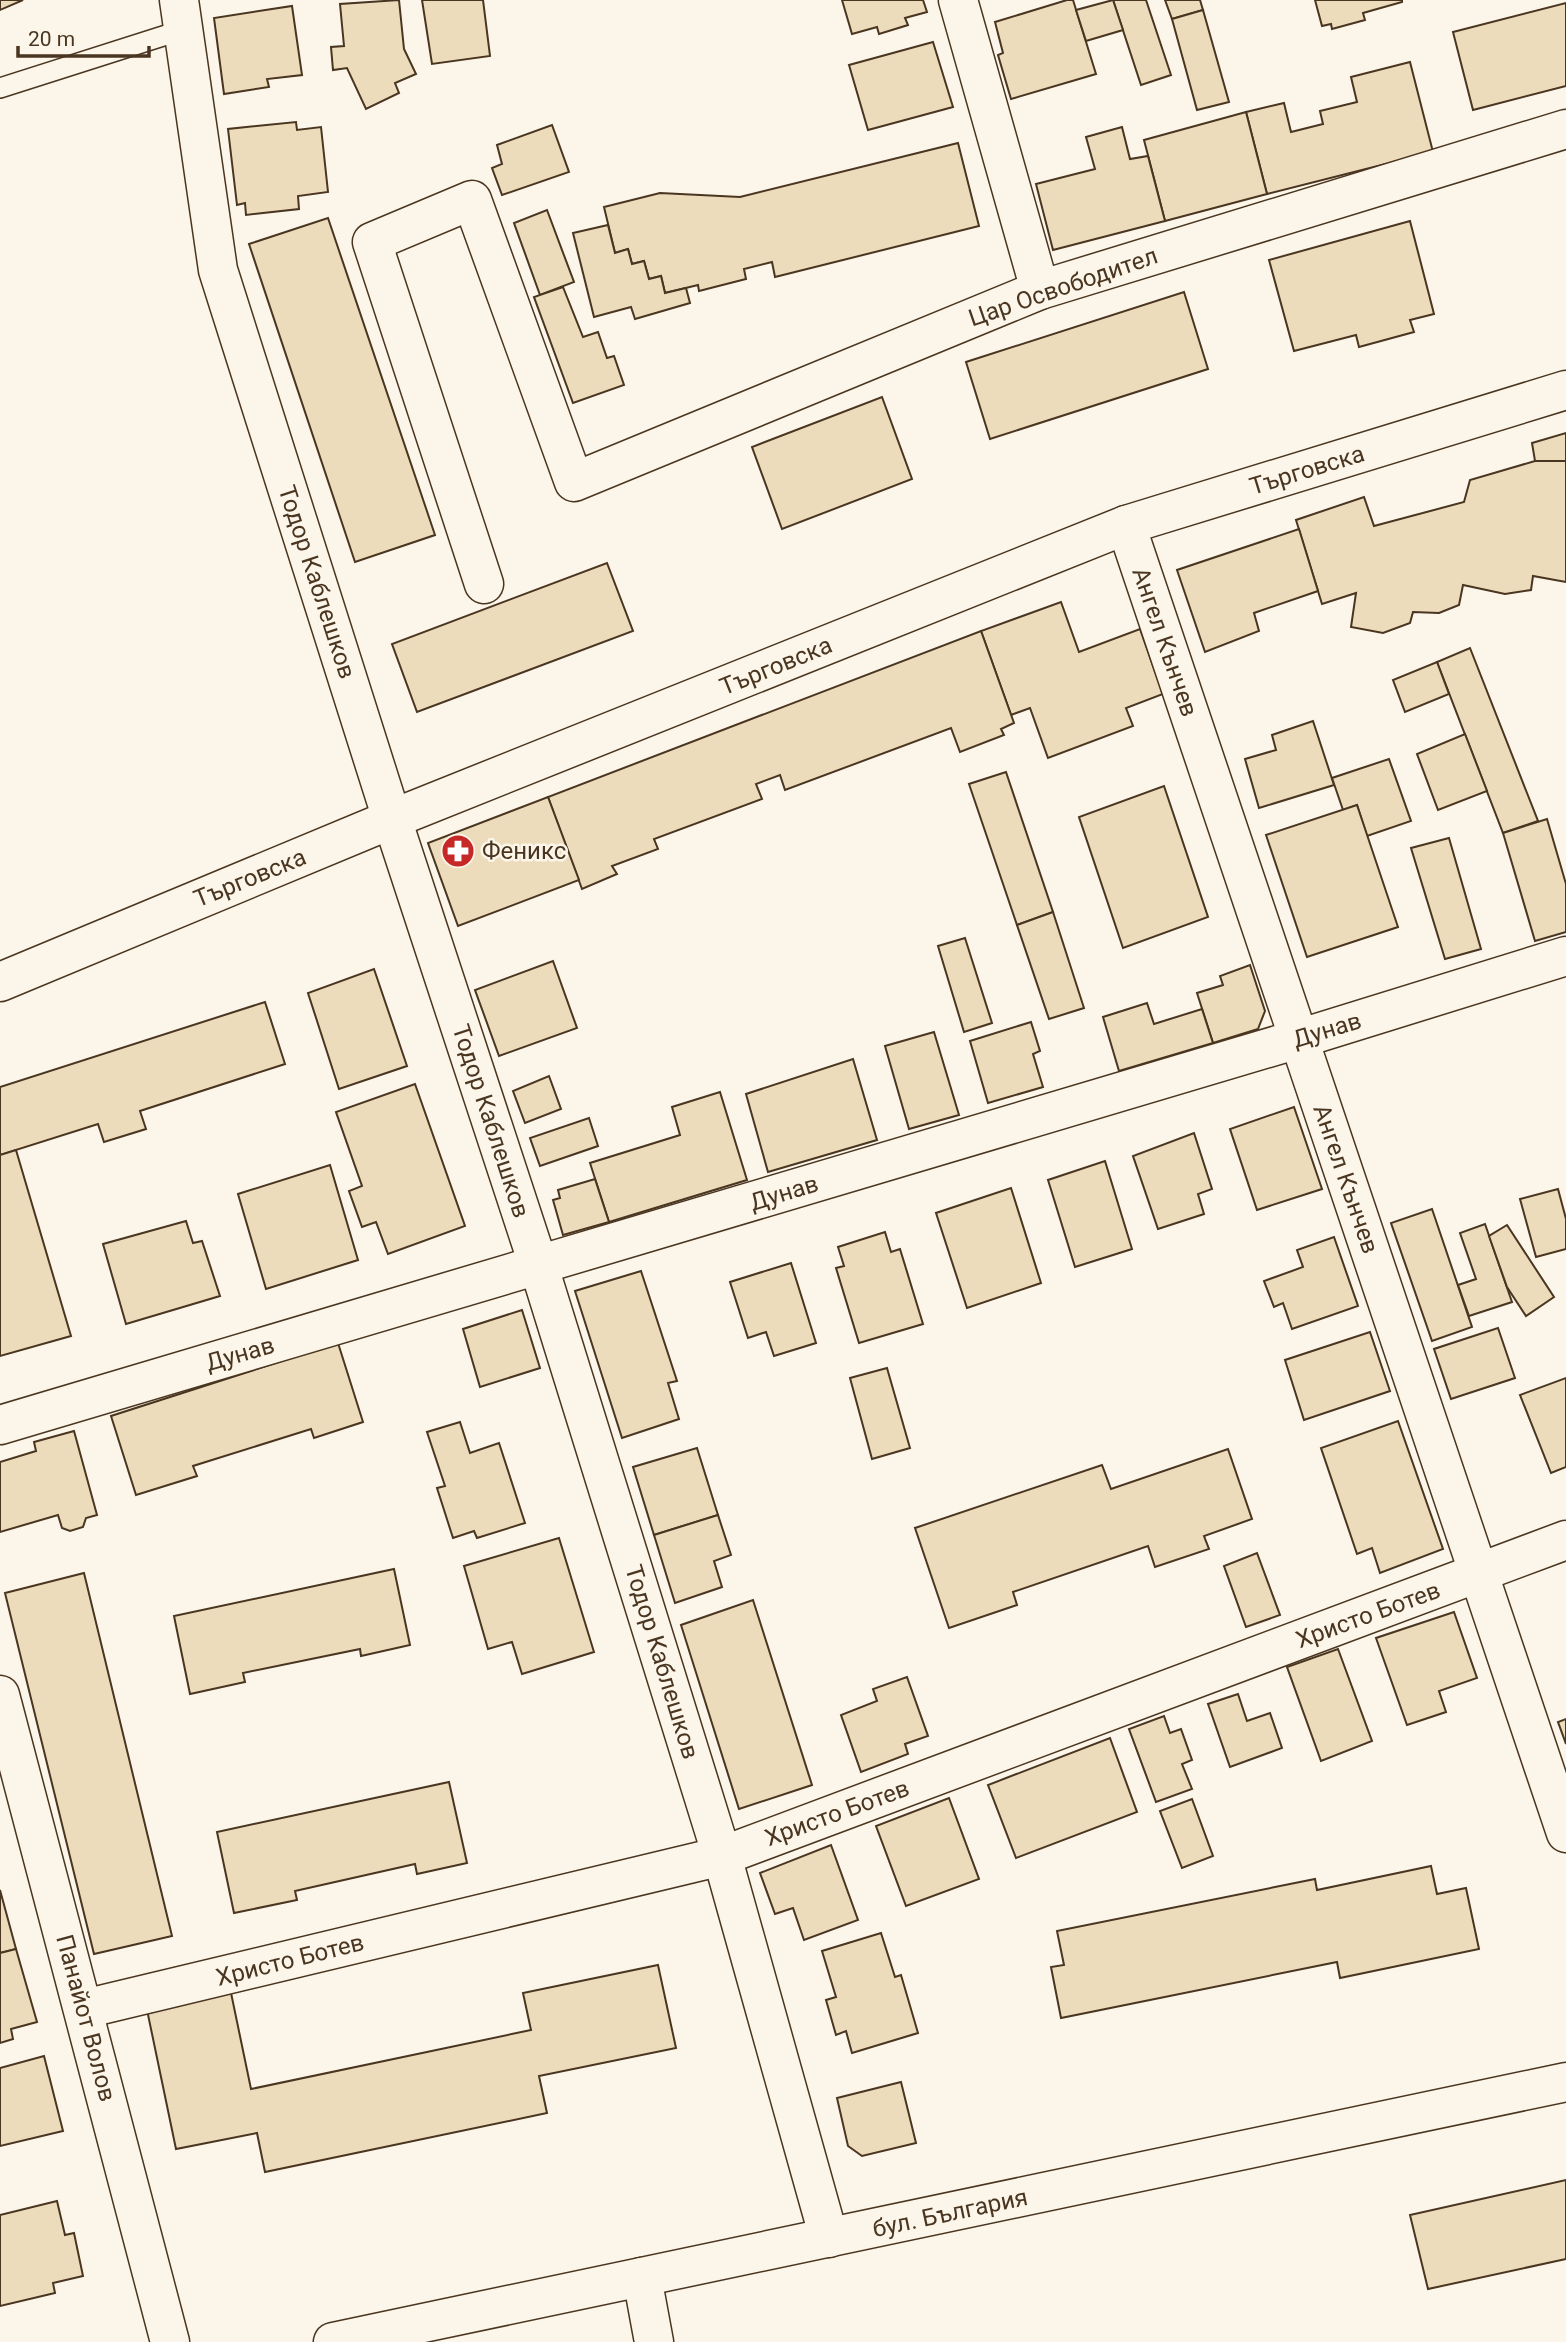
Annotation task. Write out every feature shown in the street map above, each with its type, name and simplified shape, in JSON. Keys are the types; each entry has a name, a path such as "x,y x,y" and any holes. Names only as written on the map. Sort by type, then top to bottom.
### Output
{"street":[{"path":"958,0 1040,290"},
{"name":"Тодор Каблешков","path":"181,15 218,270 392,820 538,1267 722,1856 829,2238"},
{"name":"Цар Освободител","path":"484,584 372,242 472,200 574,482 1040,290 1566,129"},
{"name":"Търговска","path":"0,982 392,820 1126,526 1566,390"},
{"name":"Ангел Кънчев","path":"1126,526 1298,1040 1481,1573 1566,1833"},
{"name":"Дунав","path":"0,1425 1298,1040 1566,957"},
{"name":"Христо Ботев","path":"84,2009 722,1856 1566,1540"},
{"name":"Панайот Волов","path":"2,1711 84,2009 170,2342"},
{"name":"бул. България","path":"333,2342 1566,2082"},
{"path":"642,2277 654,2342"}],"lane":[{"path":"0,88 181,15"}],"building":[{"path":"0,0 23,0 0,10"},
{"path":"399,0 404,49 416,74 395,83 399,93 366,109 347,68 333,70 331,47 344,46 340,4"},
{"path":"422,0 483,0 490,56 432,64"},
{"path":"842,0 923,0 927,12 905,18 908,25 879,34 877,27 852,34"},
{"path":"1073,0 1096,74 1011,99 998,55 1003,53 995,22"},
{"path":"1113,0 1146,0 1171,75 1141,85"},
{"path":"1113,0 1123,30 1086,41 1076,10"},
{"path":"1165,0 1200,0 1203,10 1172,19"},
{"path":"1315,0 1402,2 1363,13 1365,20 1332,29 1331,24 1322,26"},
{"path":"1566,3 1566,86 1473,110 1453,32"},
{"path":"292,6 302,75 267,79 269,87 224,94 214,18"},
{"path":"1203,10 1229,102 1197,110 1172,19"},
{"path":"933,42 953,107 868,130 849,65"},
{"path":"1410,62 1433,152 1267,194 1246,112 1284,103 1291,132 1323,124 1320,111 1357,102 1351,77"},
{"path":"1246,112 1267,194 1165,221 1144,140"},
{"path":"296,122 297,130 321,127 328,192 298,196 299,209 246,215 245,203 237,205 228,129"},
{"path":"552,125 569,172 502,195 492,168 502,164 497,145"},
{"path":"1122,127 1130,159 1148,156 1165,221 1053,250 1036,184 1095,169 1086,137"},
{"path":"958,143 979,226 775,277 772,262 744,269 746,279 699,291 698,285 665,293 661,276 649,279 644,261 632,264 628,249 615,253 604,207 660,193 740,197"},
{"path":"547,210 574,282 540,295 514,223"},
{"path":"328,218 435,535 355,562 249,244"},
{"path":"1410,221 1434,314 1410,320 1414,332 1359,347 1356,335 1294,351 1269,260"},
{"path":"608,225 615,253 628,249 632,264 644,261 649,279 661,276 665,293 686,288 690,303 635,319 631,307 594,317 573,233"},
{"path":"563,287 583,337 598,332 607,358 614,356 624,385 573,403 534,297"},
{"path":"1184,292 1208,369 990,439 966,362"},
{"path":"882,397 912,479 782,529 752,447"},
{"path":"1566,433 1566,461 1535,461 1532,443"},
{"path":"1535,461 1566,461 1566,582 1533,576 1531,590 1505,594 1463,585 1459,605 1439,613 1413,612 1410,623 1383,633 1351,627 1356,593 1322,604 1296,520 1364,497 1374,526 1464,502 1470,480"},
{"path":"1299,529 1318,591 1254,613 1259,631 1205,652 1177,570"},
{"path":"607,563 633,631 417,712 392,644"},
{"path":"1061,602 1079,652 1140,629 1163,694 1126,708 1133,726 1048,758 1030,708 1011,715 981,631"},
{"path":"981,631 1014,723 1001,729 1004,735 960,752 951,728 785,790 780,775 756,784 762,799 654,839 658,849 612,866 617,874 582,889 548,797"},
{"path":"1470,648 1538,821 1503,833 1437,662"},
{"path":"1437,662 1449,694 1405,712 1393,680"},
{"path":"1313,721 1334,785 1259,808 1245,759 1276,750 1272,735"},
{"path":"1465,734 1487,791 1438,810 1417,754"},
{"path":"1389,759 1411,821 1367,836 1357,805 1343,810 1332,778"},
{"path":"1006,772 1053,912 1017,925 969,784"},
{"path":"1164,786 1208,917 1123,948 1079,817"},
{"path":"548,797 579,880 458,926 428,843"},
{"path":"1357,805 1398,927 1307,957 1266,835"},
{"path":"1547,819 1566,884 1566,932 1535,941 1503,833"},
{"path":"1449,838 1481,949 1445,959 1411,848"},
{"path":"1053,912 1084,1008 1049,1019 1017,925"},
{"path":"965,938 992,1023 964,1032 938,946"},
{"path":"553,961 577,1028 499,1056 475,990"},
{"path":"1250,965 1265,1011 1258,1029 1213,1043 1197,993 1223,985 1220,976"},
{"path":"374,969 407,1066 339,1089 308,993"},
{"path":"265,1002 285,1064 140,1111 146,1129 104,1142 98,1124 0,1155 0,1087"},
{"path":"1147,1003 1154,1024 1202,1009 1213,1043 1119,1071 1103,1017"},
{"path":"1031,1022 1040,1051 1033,1054 1043,1087 988,1103 970,1041"},
{"path":"934,1032 959,1115 909,1129 885,1046"},
{"path":"853,1059 877,1140 768,1172 746,1094"},
{"path":"549,1076 561,1109 525,1123 513,1091"},
{"path":"415,1084 465,1226 388,1254 376,1222 362,1227 349,1191 362,1186 336,1112"},
{"path":"720,1092 747,1180 609,1222 590,1163 680,1135 672,1107"},
{"path":"1294,1107 1322,1189 1257,1210 1230,1129"},
{"path":"589,1118 598,1146 540,1166 530,1138"},
{"path":"1194,1133 1212,1189 1198,1194 1204,1214 1158,1229 1133,1156"},
{"path":"16,1150 71,1336 0,1356 0,1155"},
{"path":"1105,1161 1132,1249 1075,1267 1048,1180"},
{"path":"330,1165 358,1260 266,1289 238,1194"},
{"path":"595,1179 609,1222 563,1235 553,1200 560,1198 558,1190"},
{"path":"1011,1188 1041,1283 967,1308 936,1213"},
{"path":"1558,1189 1566,1219 1566,1249 1536,1257 1520,1199"},
{"path":"1432,1209 1472,1327 1432,1341 1391,1223"},
{"path":"186,1221 193,1243 202,1241 220,1296 126,1324 103,1244"},
{"path":"1485,1224 1512,1302 1469,1316 1458,1285 1476,1279 1460,1233"},
{"path":"1507,1225 1554,1297 1526,1316 1507,1287 1489,1236"},
{"path":"885,1232 891,1252 900,1249 923,1324 859,1343 836,1268 844,1266 838,1247"},
{"path":"1334,1237 1358,1306 1292,1329 1283,1303 1274,1307 1264,1281 1303,1267 1297,1250"},
{"path":"791,1263 816,1343 774,1356 766,1332 748,1338 730,1282"},
{"path":"641,1271 677,1381 668,1383 679,1419 622,1438 575,1291"},
{"path":"522,1310 540,1368 480,1387 463,1329"},
{"path":"1498,1328 1515,1378 1451,1399 1434,1349"},
{"path":"1370,1332 1390,1391 1304,1420 1285,1360"},
{"path":"338,1343 363,1422 314,1438 311,1429 193,1466 197,1476 136,1495 111,1416"},
{"path":"887,1368 910,1448 872,1459 850,1378"},
{"path":"1566,1378 1566,1467 1551,1473 1520,1395"},
{"path":"1398,1421 1443,1549 1380,1573 1372,1548 1357,1554 1321,1448"},
{"path":"460,1422 470,1453 499,1443 525,1523 477,1538 474,1531 453,1538 437,1488 445,1486 427,1432"},
{"path":"74,1431 97,1515 86,1518 83,1527 70,1531 62,1528 58,1515 0,1532 0,1462 36,1451 34,1442"},
{"path":"697,1448 718,1515 654,1535 633,1467"},
{"path":"1228,1449 1252,1519 1204,1536 1209,1549 1155,1567 1148,1546 1013,1592 1017,1605 949,1628 915,1528 1102,1465 1111,1489"},
{"path":"718,1515 731,1555 714,1561 722,1587 675,1603 654,1535"},
{"path":"559,1538 594,1652 522,1674 512,1642 488,1649 464,1566"},
{"path":"1257,1553 1280,1615 1246,1627 1224,1566"},
{"path":"394,1569 410,1645 361,1656 360,1649 243,1673 245,1682 190,1694 174,1616"},
{"path":"84,1573 172,1936 94,1954 5,1593"},
{"path":"753,1600 812,1785 739,1809 681,1625"},
{"path":"1454,1612 1477,1678 1439,1691 1446,1712 1407,1725 1376,1638"},
{"path":"1338,1649 1372,1741 1321,1761 1287,1667"},
{"path":"907,1677 928,1736 905,1744 908,1754 861,1772 841,1715 877,1701 873,1689"},
{"path":"1238,1694 1247,1721 1270,1713 1282,1748 1230,1767 1208,1704"},
{"path":"1164,1716 1170,1733 1181,1729 1192,1760 1182,1764 1192,1789 1156,1802 1129,1729"},
{"path":"1566,1719 1566,1744 1558,1722"},
{"path":"1110,1738 1137,1812 1016,1858 988,1785"},
{"path":"449,1782 467,1863 417,1874 415,1864 295,1891 297,1900 234,1913 217,1832"},
{"path":"949,1798 979,1879 906,1906 876,1826"},
{"path":"1192,1799 1213,1856 1182,1868 1160,1811"},
{"path":"831,1845 858,1920 804,1940 793,1908 775,1914 760,1873"},
{"path":"1431,1866 1437,1894 1466,1888 1479,1949 1340,1978 1337,1962 1061,2018 1051,1967 1064,1965 1057,1931 1315,1879 1317,1890"},
{"path":"0,1890 16,1949 0,1953"},
{"path":"881,1933 895,1977 901,1975 918,2033 852,2053 846,2031 836,2035 826,2000 836,1997 822,1951"},
{"path":"16,1949 37,2022 11,2029 13,2039 0,2043 0,1953"},
{"path":"658,1965 676,2048 539,2076 547,2113 265,2172 257,2133 176,2149 146,2005 230,1988 251,2089 531,2030 523,1993"},
{"path":"44,2056 63,2131 0,2146 0,2068"},
{"path":"901,2082 916,2143 862,2156 848,2146 837,2098"},
{"path":"1566,2180 1566,2259 1428,2289 1410,2215"},
{"path":"57,2201 65,2235 74,2233 83,2276 53,2283 55,2293 0,2306 0,2215"}],"place":[{"name":"Феникс","path":"458,851"}]}
